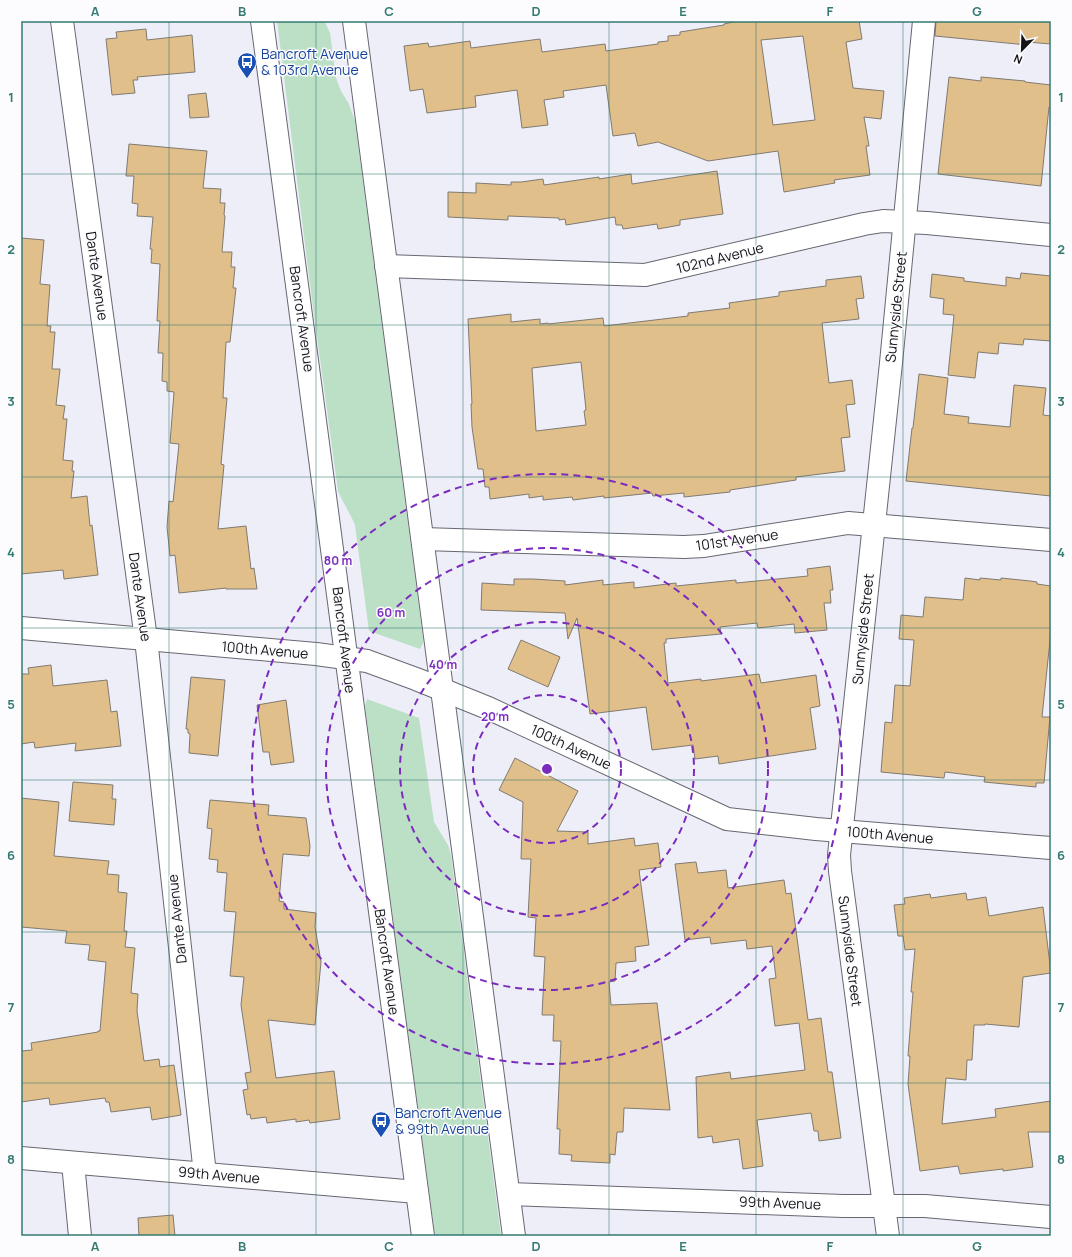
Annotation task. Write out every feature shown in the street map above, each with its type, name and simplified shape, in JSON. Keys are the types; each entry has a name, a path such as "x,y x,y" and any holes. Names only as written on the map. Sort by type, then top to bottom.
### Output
{"street":[{"name":"Dante Avenue","path":"62,21 146,639 205,1174"},
{"name":"Bancroft Avenue","path":"262,21 423,1236"},
{"path":"354,21 514,1236"},
{"name":"Sunnyside Street","path":"888,1236 839,855 905,222 924,21"},
{"name":"102nd Avenue","path":"386,266 645,275 882,221 1051,235"},
{"name":"101st Avenue","path":"423,539 684,548 848,523 1051,540"},
{"name":"100th Avenue","path":"21,628 347,658 367,662 442,689 488,708 727,819 842,831 1051,848"},
{"name":"99th Avenue","path":"21,1158 417,1192"},
{"path":"74,1163 80,1236"},
{"name":"99th Avenue","path":"509,1194 925,1206 1051,1217"}],"green space":[{"path":"277,21 325,22 330,33 336,78 341,91 349,104 355,121 423,638 423,643 420,649 369,631 355,525 338,491 312,300"},
{"path":"367,699 419,718 434,822 448,845 451,855 501,1236 435,1236 366,714 365,706"}],"building":[{"path":"738,21 859,21 862,39 846,42 853,88 884,91 881,119 864,117 869,146 866,146 870,175 834,180 835,183 784,192 778,151 708,161 658,142 638,146 635,133 613,136 606,85 563,91 564,97 544,100 548,125 522,128 517,90 475,96 476,107 427,113 423,89 410,91 404,46 428,43 429,47 470,41 471,48 540,39 542,52 605,44 606,51 658,44 658,42 668,41 668,36 680,35 680,32","holes":["803,36 815,120 773,125 761,40"]},
{"path":"936,21 1051,21 1051,44 1027,42 1027,45 935,36"},
{"path":"146,29 147,40 192,35 195,72 137,77 138,80 133,80 135,93 112,95 106,39 117,38 116,32"},
{"path":"949,77 981,81 981,77 1051,85 1051,107 1049,107 1041,186 938,174"},
{"path":"206,93 209,117 190,118 188,95"},
{"path":"129,144 207,151 203,188 221,189 220,203 225,203 222,252 232,252 231,267 235,267 233,288 236,288 230,342 226,342 223,398 227,398 221,464 224,465 218,529 246,526 251,569 254,568 257,589 226,588 179,593 175,555 170,556 167,527 169,501 173,502 179,444 170,443 174,392 167,391 167,382 162,381 163,353 158,353 160,321 157,321 160,264 151,263 152,249 150,249 153,217 137,216 138,204 132,203 134,176 126,176"},
{"path":"717,171 723,214 680,220 680,225 658,229 657,224 623,229 622,225 616,225 615,217 566,225 565,219 559,220 559,218 508,216 508,220 448,217 448,192 476,193 476,183 511,185 511,182 543,179 544,185 631,174 632,184"},
{"path":"21,238 44,240 40,284 50,285 47,326 51,326 50,332 55,332 52,369 60,369 56,405 65,406 63,419 67,419 63,460 73,461 72,471 74,471 71,498 87,496 98,575 64,579 63,570 21,574"},
{"path":"1021,273 1051,276 1051,341 1024,339 1023,345 999,343 998,354 978,352 975,378 948,375 954,315 943,314 944,299 930,297 932,274 964,278 964,281 1006,286 1006,277 1020,279"},
{"path":"861,276 864,298 856,299 859,319 822,323 829,383 852,380 855,404 846,405 850,437 841,438 845,471 796,477 796,480 730,490 730,492 684,497 684,493 653,496 652,493 604,498 604,496 573,500 572,497 543,500 543,496 529,498 529,494 490,499 489,487 485,487 483,469 478,469 472,427 468,319 511,314 511,322 540,319 540,324 548,324 603,318 604,326 688,316 688,313 730,308 729,303 779,296 779,292 826,286 826,280","holes":["581,362 586,410 584,411 586,425 536,431 532,368"]},
{"path":"919,374 948,378 944,414 969,417 968,423 1010,427 1014,385 1046,388 1043,415 1051,416 1051,496 906,481"},
{"path":"830,566 833,590 830,590 831,603 824,603 827,630 795,633 794,624 758,628 757,623 720,627 721,634 666,639 666,643 664,643 668,683 701,679 701,681 759,674 761,683 816,675 820,706 810,708 816,749 719,764 718,756 695,759 693,745 652,750 646,707 590,714 577,618 568,639 565,613 481,610 482,583 514,585 514,579 533,579 565,581 565,585 603,580 603,585 634,582 634,588 676,583 676,586 736,580 736,583 808,576 807,569"},
{"path":"965,578 1001,580 1001,578 1037,582 1037,584 1051,586 1051,631 1042,717 1050,717 1044,783 1036,783 1036,787 984,782 985,777 945,772 944,778 881,772 885,722 892,723 895,685 910,686 914,640 899,639 901,615 923,617 925,597 963,600"},
{"path":"521,640 560,657 548,687 508,669"},
{"path":"51,665 53,686 107,680 111,712 117,711 121,746 75,751 76,743 35,748 34,742 21,744 21,674 29,674 28,668"},
{"path":"191,677 225,680 218,756 189,753 190,734 188,733 188,729 186,729"},
{"path":"286,700 294,762 271,765 269,752 263,752 257,705"},
{"path":"515,758 578,791 557,831 588,832 588,844 634,838 635,846 658,843 661,867 639,870 649,945 635,947 636,961 616,963 615,981 609,982 611,1005 657,1003 670,1110 624,1108 623,1132 617,1132 615,1155 610,1154 610,1163 571,1161 572,1155 559,1154 560,1129 557,1129 561,1041 553,1041 554,1015 542,1015 545,957 534,956 536,918 528,917 531,859 521,859 523,802 499,790"},
{"path":"73,782 113,785 112,799 116,799 114,825 69,821"},
{"path":"21,798 59,802 54,856 109,861 107,874 119,875 118,892 127,893 124,931 127,931 125,947 135,948 131,993 138,994 137,1011 144,1061 159,1059 160,1067 174,1065 181,1115 152,1120 150,1107 111,1112 109,1102 106,1102 105,1098 50,1105 49,1098 21,1102 21,1051 32,1050 31,1043 100,1031 106,962 88,960 90,945 65,943 67,931 21,927"},
{"path":"210,800 269,805 268,815 306,818 310,846 309,856 283,854 279,901 284,902 284,909 316,913 315,927 321,962 315,1025 268,1020 276,1078 334,1071 340,1119 310,1123 309,1120 296,1122 296,1119 267,1123 266,1117 251,1119 250,1114 247,1115 243,1090 248,1089 245,1073 251,1072 241,1005 244,977 230,976 236,912 224,911 227,873 217,872 218,860 209,859 212,829 207,828"},
{"path":"696,862 698,873 726,870 728,888 784,880 786,894 791,893 808,1020 821,1018 828,1072 832,1072 841,1138 819,1141 818,1131 814,1131 811,1113 757,1120 763,1166 743,1169 739,1139 713,1143 712,1136 698,1138 696,1077 730,1072 731,1079 805,1070 799,1023 775,1026 769,979 776,978 772,946 747,949 746,940 711,944 710,937 685,940 675,864"},
{"path":"966,893 967,900 986,897 989,916 1043,907 1051,973 1023,977 1019,1027 985,1024 974,1025 972,1060 967,1060 966,1080 946,1078 942,1124 996,1117 995,1109 1051,1101 1051,1132 1028,1132 1033,1167 960,1174 958,1166 920,1171 908,1084 910,1056 908,1056 913,992 911,992 915,949 905,950 903,936 898,936 894,905 905,904 904,898 930,894 931,898"},
{"path":"173,1215 175,1236 139,1236 138,1218"}],"place":[{"name":"Bancroft Avenue & 103rd Avenue","path":"247,79"},
{"name":"Bancroft Avenue & 99th Avenue","path":"381,1138"}]}
